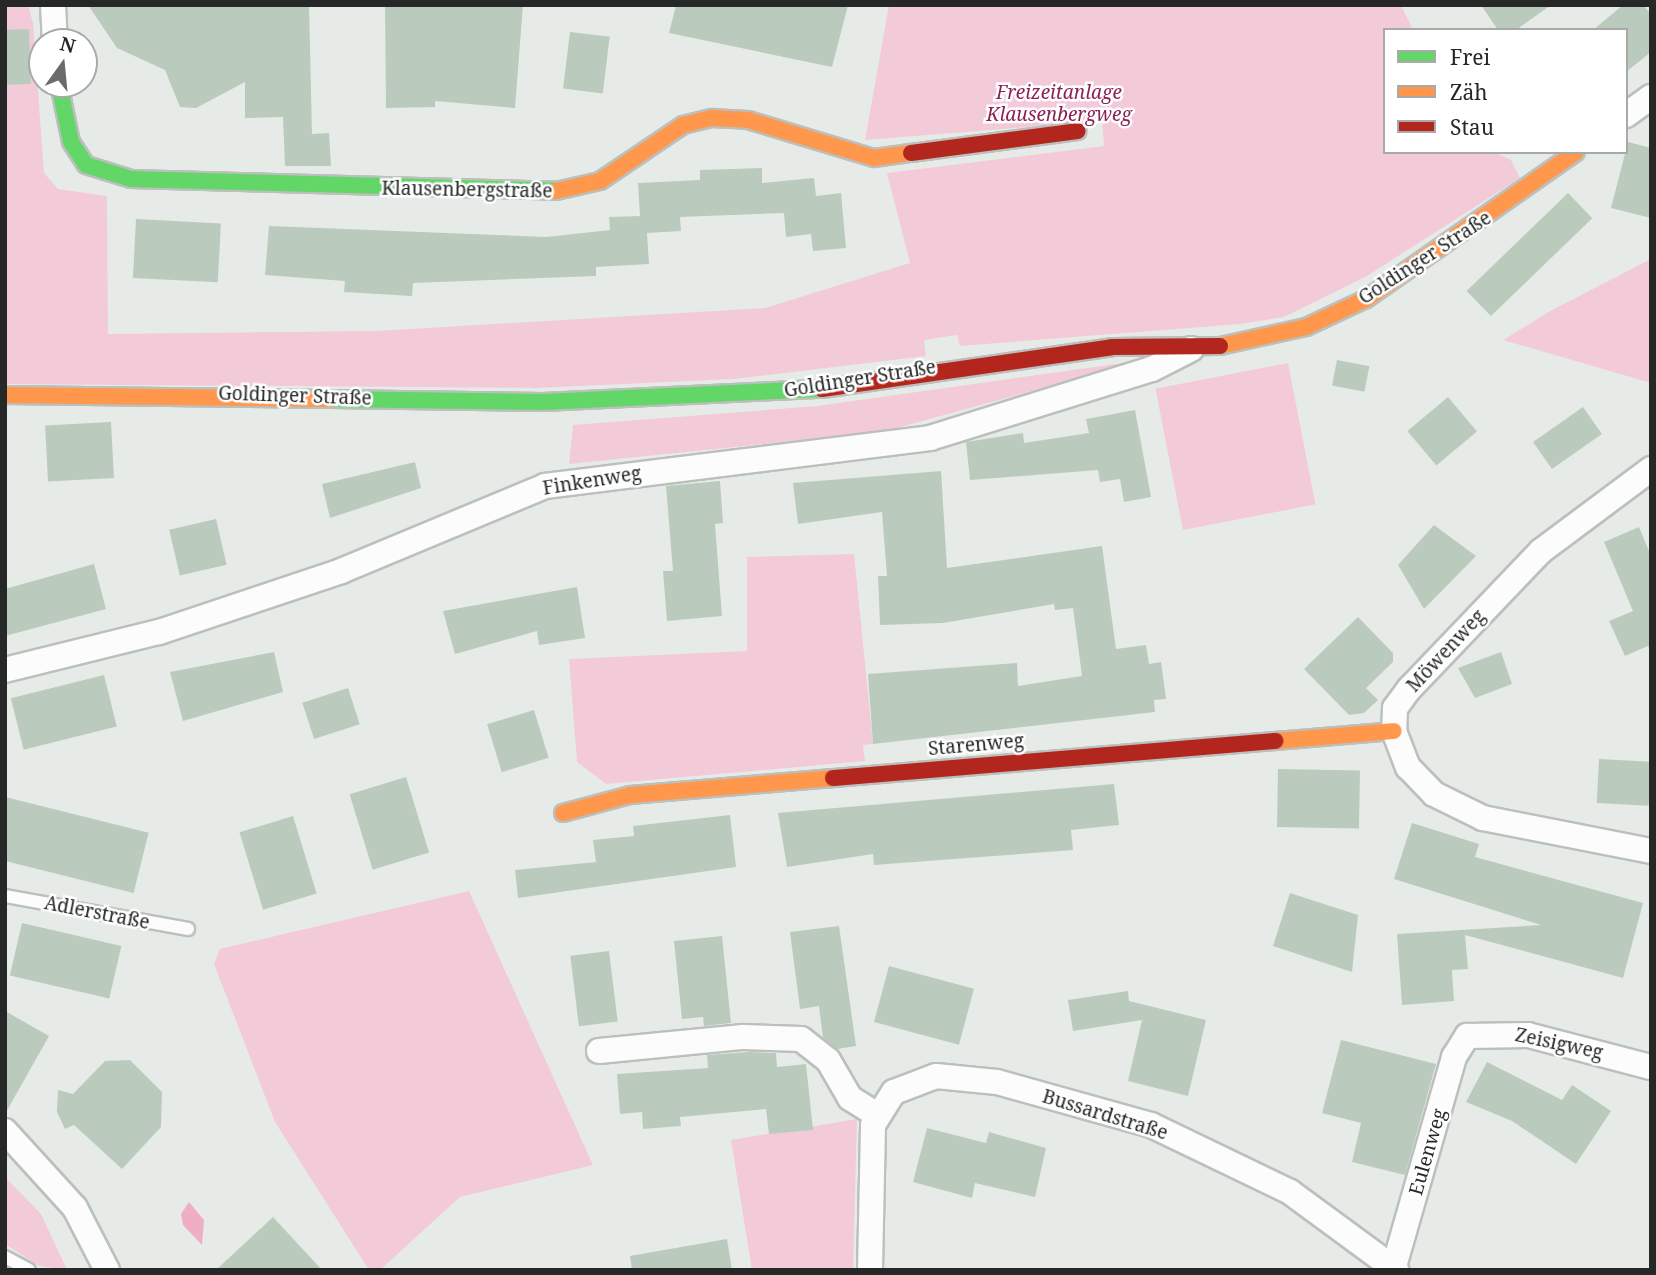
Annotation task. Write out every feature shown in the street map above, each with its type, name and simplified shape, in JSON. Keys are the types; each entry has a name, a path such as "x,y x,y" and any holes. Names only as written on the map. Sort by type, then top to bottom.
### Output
{"street":[{"path":"52,5 54,28"},
{"path":"1628,114 1651,97"},
{"name":"Klausenbergstraße","path":"62,98 71,142 86,165 131,179 451,193 562,191 600,181 683,125 712,118 748,120 874,158 1078,131"},
{"name":"Goldinger Straße","path":"5,395 557,402 808,391 1112,346 1191,349 1233,346 1306,327 1366,299 1573,154"},
{"name":"Finkenweg","path":"5,670 159,632 341,571 545,486 930,438 1152,369 1191,349"},
{"name":"Möwenweg","path":"1394,731 1395,708 1409,689 1541,551 1651,469"},
{"path":"1394,731 1408,767 1434,794 1483,818 1651,850"},
{"name":"Starenweg","path":"563,813 630,795 1394,731"},
{"name":"Zeisigweg","path":"1467,1036 1528,1035 1651,1067"},
{"name":"Eulenweg","path":"1394,1269 1454,1057 1467,1036"},
{"path":"599,1051 801,1039 828,1060 850,1097 877,1115 870,1270"},
{"name":"Bussardstraße","path":"877,1115 894,1092 936,1076 997,1082 1151,1125 1290,1192 1394,1269"},
{"path":"5,1131 75,1208 107,1270"}],"lane":[{"name":"Adlerstraße","path":"5,896 188,929"},
{"path":"5,1257 29,1270"}],"green space":[{"name":"Freizeitanlage Klausenbergweg","path":"5,5 28,5 33,23 33,28 28,28 28,98 38,98 44,173 58,189 107,196 108,334 376,331 765,308 910,263 887,173 1104,146 1102,121 865,140 889,5 1401,5 1412,28 1383,28 1383,154 1498,154 1511,160 1520,178 1367,276 1284,317 1240,324 960,346 957,335 924,340 926,356 734,379 537,388 5,384"},
{"path":"1651,259 1651,383 1503,340 1552,310"},
{"path":"1144,360 882,432 569,464 573,425 817,406"},
{"path":"1288,363 1315,504 1183,530 1155,389"},
{"path":"854,554 873,744 863,745 865,761 606,784 577,762 569,659 747,651 747,557"},
{"path":"469,891 593,1165 460,1197 380,1270 369,1270 275,1122 214,964 220,949"},
{"path":"857,1119 853,1270 752,1270 731,1140"},
{"path":"5,1177 41,1214 67,1270 39,1266 5,1244"}],"shaded area":[{"path":"189,1202 204,1220 202,1245 183,1225 181,1214"}],"building":[{"path":"88,5 309,5 312,134 329,133 331,166 285,166 283,117 245,118 245,82 196,108 180,107 165,70 117,48"},
{"path":"385,5 523,5 515,108 435,101 435,107 386,108"},
{"path":"676,5 848,5 832,67 669,33"},
{"path":"1481,5 1551,5 1519,28 1497,28"},
{"path":"1623,5 1643,5 1651,14 1651,52 1628,70 1628,28 1595,28"},
{"path":"28,29 28,84 7,85 5,30"},
{"path":"570,32 610,37 603,93 563,89"},
{"path":"1628,142 1651,148 1651,218 1611,208 1625,154 1628,154"},
{"path":"762,168 762,183 814,178 816,196 841,193 846,248 813,251 811,234 786,237 784,213 680,217 681,231 647,233 649,264 596,267 596,276 413,283 412,296 344,292 345,281 265,275 269,226 546,237 610,230 609,217 640,216 638,183 700,180 700,170"},
{"path":"1568,193 1592,218 1491,316 1467,291"},
{"path":"136,219 221,223 218,282 133,278"},
{"path":"1337,360 1369,366 1364,392 1332,386"},
{"path":"1448,397 1477,431 1436,466 1407,431"},
{"path":"1583,407 1602,434 1552,469 1533,442"},
{"path":"1135,410 1151,497 1124,502 1120,479 1100,482 1098,470 970,480 966,442 1023,433 1024,443 1089,433 1086,419"},
{"path":"111,422 114,478 48,481 45,425"},
{"path":"415,462 421,488 330,518 322,484"},
{"path":"941,471 947,568 1102,546 1116,649 1146,645 1149,664 1161,662 1166,699 1154,700 1155,712 873,744 868,674 1017,663 1018,686 1082,676 1073,608 1055,610 1054,604 943,623 880,625 878,576 887,576 882,512 798,524 793,483"},
{"path":"720,481 723,523 715,524 722,616 667,621 663,571 673,571 666,486"},
{"path":"216,519 227,565 180,576 169,530"},
{"path":"1434,525 1476,556 1424,609 1398,565"},
{"path":"1639,527 1651,556 1651,652 1648,646 1625,656 1609,621 1633,611 1604,542"},
{"path":"94,564 106,609 5,636 5,589"},
{"path":"577,587 585,638 539,645 537,631 455,654 443,611"},
{"path":"1358,617 1393,653 1393,662 1366,688 1378,700 1364,713 1349,715 1304,669"},
{"path":"274,652 283,692 183,721 170,672"},
{"path":"1501,652 1512,684 1475,698 1458,668"},
{"path":"104,675 117,726 24,750 11,698"},
{"path":"348,688 360,724 314,739 302,703"},
{"path":"534,710 549,758 502,772 487,724"},
{"path":"1599,759 1651,762 1649,806 1597,803"},
{"path":"1278,769 1360,770 1359,828 1277,827"},
{"path":"406,777 429,853 373,870 350,794"},
{"path":"1114,784 1119,825 1071,830 1073,850 874,865 873,854 787,867 778,813"},
{"path":"5,797 149,833 134,893 5,861"},
{"path":"730,815 736,867 518,898 515,870 596,862 593,840 634,836 633,826"},
{"path":"293,816 317,893 263,910 239,832"},
{"path":"1412,823 1479,844 1475,857 1643,903 1623,978 1465,935 1468,969 1452,970 1454,1001 1402,1005 1397,934 1541,925 1394,879"},
{"path":"1290,893 1358,915 1352,972 1273,946"},
{"path":"22,923 121,946 109,999 10,976"},
{"path":"839,926 856,1046 837,1049 823,1038 819,1006 800,1009 790,932"},
{"path":"722,936 731,1023 704,1026 703,1017 682,1019 674,941"},
{"path":"609,951 618,1021 579,1026 570,956"},
{"path":"889,966 974,989 959,1045 874,1022"},
{"path":"1128,991 1129,1001 1206,1020 1188,1096 1128,1081 1142,1020 1073,1031 1068,1000"},
{"path":"5,1011 49,1036 5,1114"},
{"path":"1341,1040 1436,1064 1405,1175 1352,1162 1361,1123 1322,1113"},
{"path":"776,1053 777,1067 806,1064 813,1130 769,1134 766,1109 680,1117 681,1126 643,1129 642,1112 620,1114 617,1074 708,1068 707,1055"},
{"path":"130,1060 162,1092 161,1127 122,1169 74,1125 65,1129 57,1112 58,1090 73,1094 105,1061"},
{"path":"1487,1062 1562,1100 1572,1085 1611,1111 1576,1164 1512,1121 1466,1102"},
{"path":"927,1128 986,1143 989,1132 1046,1148 1035,1197 975,1183 972,1198 913,1182"},
{"path":"273,1217 322,1270 216,1270"},
{"path":"727,1239 732,1270 632,1270 630,1256"}],"traffic: fast":[{"path":"62,98 71,142 86,165 131,179 556,191"},
{"path":"331,399 543,402 822,389"}],"traffic: slow":[{"path":"556,191 600,181 683,125 712,118 748,120 874,158 911,153"},
{"path":"1220,346 1306,327 1366,299 1573,154"},
{"path":"5,395 331,399"},
{"path":"1275,741 1394,731"},
{"path":"563,813 630,795 833,778"}],"traffic: jam":[{"path":"911,153 1078,131"},
{"path":"822,389 1112,347 1220,346"},
{"path":"833,778 1275,741"}]}
